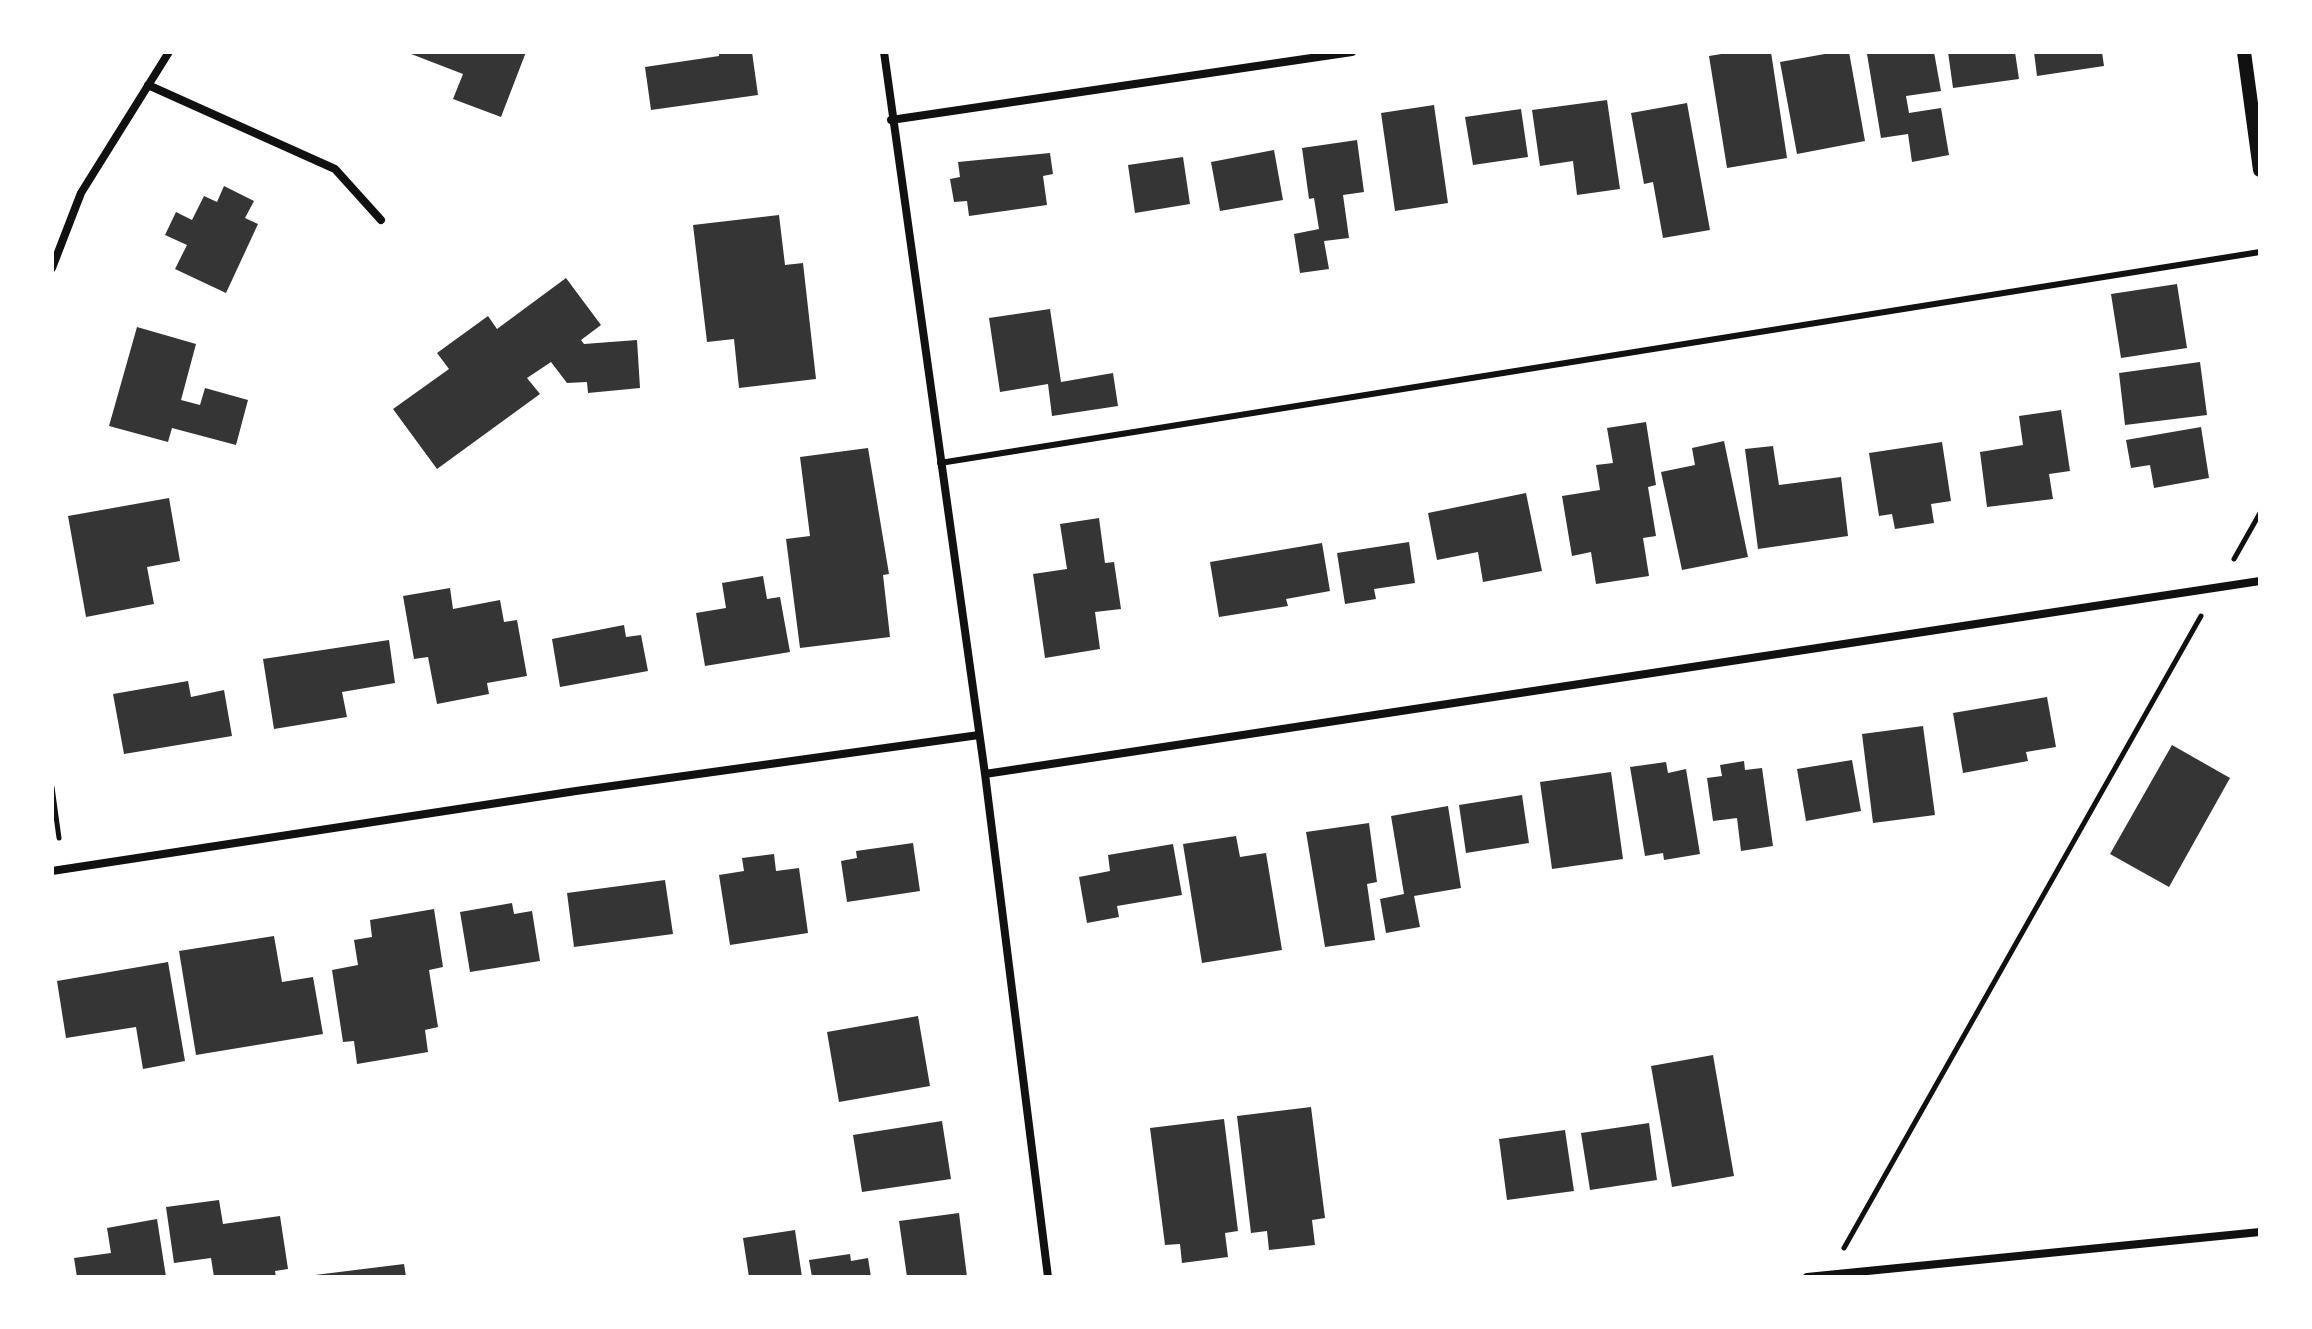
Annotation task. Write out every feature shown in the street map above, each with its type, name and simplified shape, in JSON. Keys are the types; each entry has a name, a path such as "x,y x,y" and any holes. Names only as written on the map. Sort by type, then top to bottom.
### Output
{"street":[{"path":"52,268 81,193 169,52"},
{"path":"884,52 891,120 985,774 1048,1277"},
{"path":"891,120 1352,52"},
{"path":"2244,52 2260,170"},
{"path":"148,85 335,169 381,220"},
{"path":"985,774 2260,581"},
{"path":"52,871 576,791 979,735"},
{"path":"1807,1277 2260,1232"}],"lane":[{"path":"940,463 2260,252"}],"path":[{"path":"1829,1275 2260,513"},
{"path":"52,787 59,838"}],"building":[{"path":"406,52 526,52 501,117 453,99 463,74"},
{"path":"719,52 752,52 758,95 651,110 645,67 719,56"},
{"path":"1771,52 1787,158 1727,168 1709,56"},
{"path":"1849,52 1865,141 1797,154 1780,62"},
{"path":"1934,52 1941,91 1906,96 1909,113 1941,108 1949,155 1912,162 1908,134 1881,138 1867,54"},
{"path":"1948,52 2015,52 2019,79 1953,88"},
{"path":"2034,52 2102,52 2104,66 2037,76"},
{"path":"1607,100 1620,189 1577,195 1573,161 1540,166 1532,110"},
{"path":"1687,103 1710,230 1663,238 1653,182 1644,184 1631,113"},
{"path":"1434,105 1448,203 1395,211 1381,113"},
{"path":"1521,109 1528,157 1473,165 1465,117"},
{"path":"1357,140 1364,192 1343,195 1349,238 1324,241 1329,269 1300,273 1294,234 1319,229 1314,198 1309,199 1302,148"},
{"path":"1274,150 1283,200 1220,211 1211,162"},
{"path":"1050,153 1053,174 1043,176 1047,205 969,216 967,201 954,202 950,179 960,177 958,162"},
{"path":"1183,157 1190,204 1135,213 1128,165"},
{"path":"224,186 254,201 245,218 258,224 226,293 175,269 187,245 165,235 176,212 192,220 204,196 217,202"},
{"path":"779,215 785,265 803,263 816,379 739,388 734,339 707,342 693,225"},
{"path":"566,278 601,325 581,340 584,344 637,340 640,388 588,393 587,382 567,383 551,362 527,378 540,394 437,469 393,409 449,369 437,353 488,316 497,329"},
{"path":"2177,284 2187,348 2121,358 2111,294"},
{"path":"1050,309 1061,382 1113,373 1118,406 1052,416 1048,384 1000,392 989,318"},
{"path":"137,327 196,344 181,400 200,405 205,388 248,400 236,445 172,428 168,442 109,426"},
{"path":"2200,362 2207,415 2125,425 2119,373"},
{"path":"2061,410 2070,471 2049,474 2053,499 1987,507 1980,452 2023,445 2019,416"},
{"path":"1646,422 1656,485 1648,487 1656,536 1643,538 1649,576 1596,584 1591,552 1572,556 1562,496 1600,490 1596,465 1613,463 1607,428"},
{"path":"2201,427 2209,478 2154,488 2150,465 2131,468 2126,440"},
{"path":"1724,441 1748,557 1682,570 1661,472 1695,465 1692,448"},
{"path":"1942,442 1951,501 1931,504 1934,523 1895,529 1892,514 1879,516 1869,453"},
{"path":"1773,446 1779,485 1841,477 1848,536 1758,549 1745,449"},
{"path":"868,448 889,574 883,575 890,637 800,648 786,539 810,536 800,457"},
{"path":"1526,493 1542,571 1483,582 1478,552 1437,560 1428,513"},
{"path":"169,498 180,561 147,567 154,604 86,617 68,516"},
{"path":"1099,518 1105,563 1114,562 1121,609 1095,612 1100,649 1045,658 1033,574 1067,569 1060,524"},
{"path":"1409,542 1415,583 1374,589 1376,599 1345,604 1337,553"},
{"path":"1322,543 1330,591 1286,599 1288,606 1219,617 1210,562"},
{"path":"763,576 767,599 780,597 790,652 705,666 696,613 726,608 722,583"},
{"path":"450,588 453,609 500,600 504,622 517,620 527,676 487,683 489,694 437,704 428,657 414,659 403,596"},
{"path":"624,625 626,637 641,635 648,671 560,687 552,639"},
{"path":"389,640 395,683 342,692 347,717 274,729 263,659"},
{"path":"188,681 191,697 224,690 232,736 124,754 113,694"},
{"path":"2047,697 2056,747 2026,752 2028,761 1963,773 1953,713"},
{"path":"1923,726 1935,815 1873,823 1862,734"},
{"path":"2172,745 2230,778 2169,887 2110,854"},
{"path":"1852,760 1861,811 1806,821 1797,769"},
{"path":"1744,761 1745,770 1762,768 1773,846 1741,851 1737,818 1713,821 1707,778 1722,776 1720,765"},
{"path":"1666,762 1668,773 1686,769 1700,854 1664,860 1663,853 1645,856 1630,767"},
{"path":"1611,772 1623,859 1552,869 1540,782"},
{"path":"1522,795 1529,843 1466,853 1459,805"},
{"path":"1448,806 1461,888 1414,896 1420,927 1386,933 1380,899 1404,894 1391,816"},
{"path":"1369,823 1377,882 1367,884 1375,940 1325,947 1306,832"},
{"path":"1236,836 1240,857 1266,853 1282,950 1202,963 1183,844"},
{"path":"913,843 920,891 847,902 841,861 857,858 856,851"},
{"path":"1173,844 1182,895 1117,906 1119,917 1087,923 1079,877 1110,871 1108,855"},
{"path":"774,854 776,871 799,868 808,933 730,945 719,875 744,871 742,858"},
{"path":"665,880 673,934 574,947 567,893"},
{"path":"512,903 514,914 532,911 540,961 470,972 460,912"},
{"path":"434,909 443,967 429,970 438,1027 425,1030 428,1052 357,1064 354,1041 343,1042 332,970 358,965 354,940 372,937 370,920"},
{"path":"274,936 282,982 313,977 323,1034 196,1055 179,951"},
{"path":"168,962 185,1061 143,1069 136,1027 66,1038 57,981"},
{"path":"918,1016 930,1086 839,1102 827,1032"},
{"path":"1713,1055 1734,1176 1672,1187 1651,1066"},
{"path":"1311,1107 1325,1218 1312,1220 1315,1245 1269,1250 1267,1231 1251,1233 1237,1116"},
{"path":"1224,1119 1238,1231 1225,1233 1228,1257 1182,1263 1180,1244 1165,1245 1150,1128"},
{"path":"942,1121 951,1179 862,1192 853,1135"},
{"path":"1649,1123 1657,1180 1590,1190 1581,1133"},
{"path":"1565,1130 1574,1191 1507,1200 1499,1139"},
{"path":"219,1200 223,1224 280,1216 288,1269 275,1271 276,1277 214,1277 211,1258 174,1263 166,1207"},
{"path":"959,1213 967,1277 907,1277 899,1221"},
{"path":"157,1219 166,1277 77,1277 74,1258 111,1253 107,1228"},
{"path":"795,1230 802,1277 749,1277 743,1238"},
{"path":"850,1254 851,1261 868,1258 871,1277 812,1277 809,1260"},
{"path":"404,1264 406,1277 315,1277 315,1275"}]}
